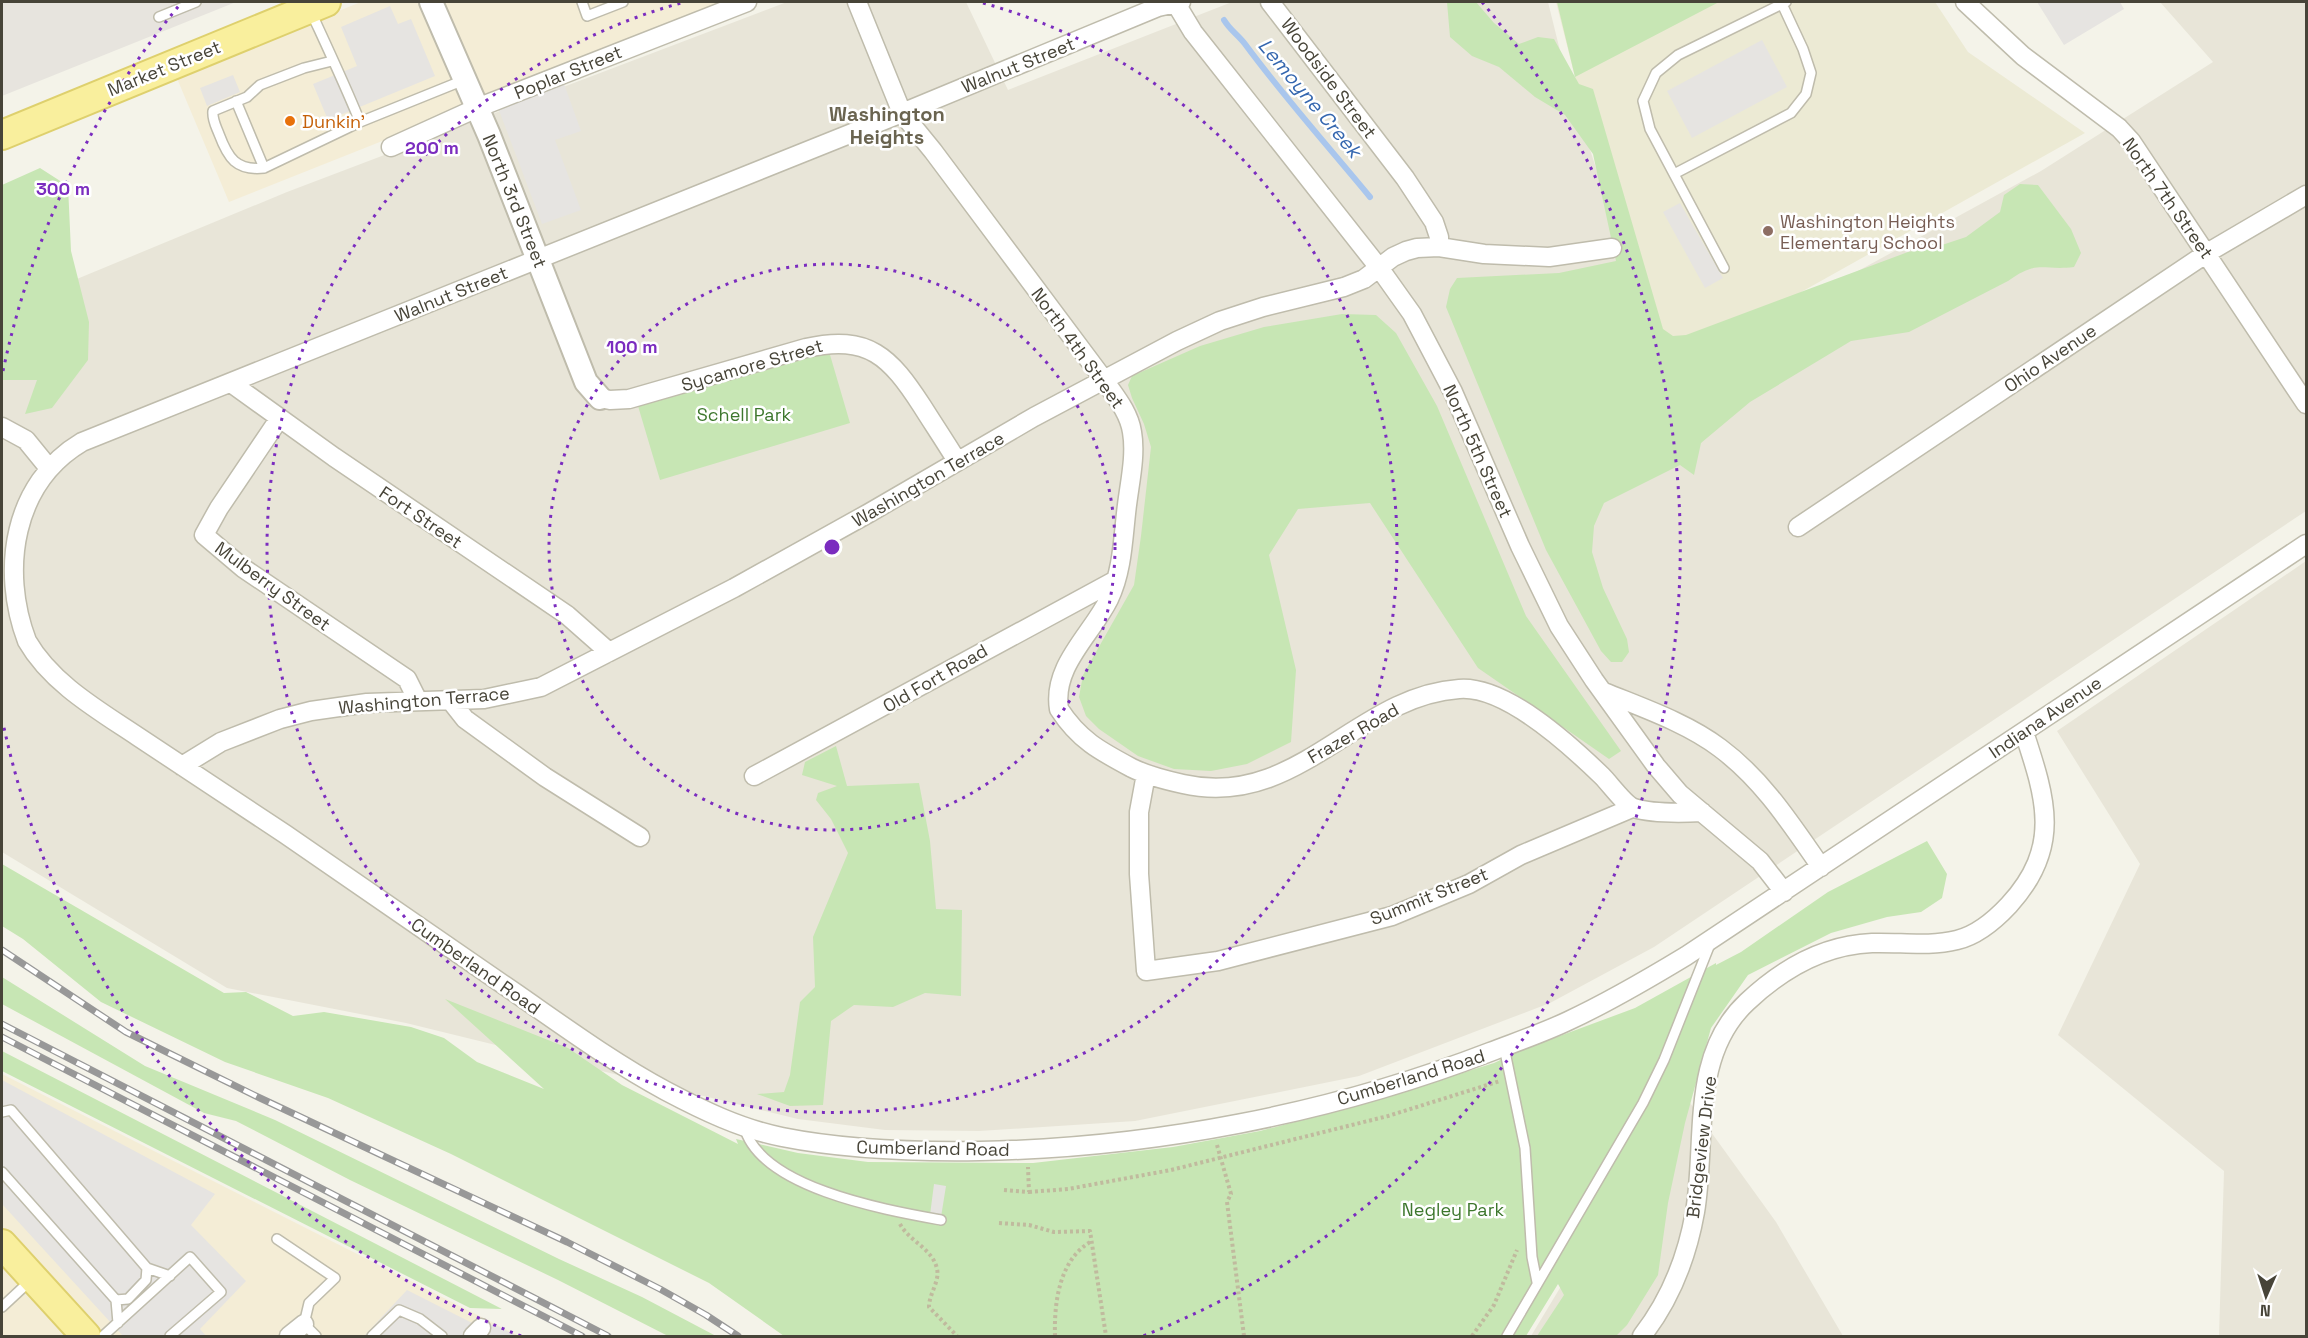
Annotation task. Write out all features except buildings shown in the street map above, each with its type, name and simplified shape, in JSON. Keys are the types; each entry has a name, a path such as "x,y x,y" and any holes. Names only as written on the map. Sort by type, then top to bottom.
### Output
{"main road":[{"name":"Market Street","path":"2,135 314,3"},
{"path":"2,1244 86,1336"}],"street":[{"name":"North 3rd Street","path":"431,2 477,108 586,382 600,398"},
{"name":"Poplar Street","path":"391,147 477,108 747,2"},
{"name":"North 4th Street","path":"857,2 902,113 940,160 1104,380 1129,420 1132,433 1132,468 1116,580 1102,612 1067,663 1058,703 1070,727 1079,736 1097,749 1146,774"},
{"name":"Walnut Street","path":"33,650 15,615 10,592 8,568 11,548 21,508 29,492 48,467 64,453 82,442 902,113 1158,7 1177,2"},
{"name":"North 5th Street","path":"1177,2 1193,32 1380,269 1412,314 1453,392 1520,546 1559,626 1602,691 1656,766 1680,794 1760,861 1784,892"},
{"name":"Woodside Street","path":"1270,2 1405,178 1434,222 1439,237 1438,247"},
{"name":"North 7th Street","path":"1965,2 2023,56 2119,128 2131,141 2307,404"},
{"name":"Ohio Avenue","path":"1798,527 2207,253 2307,195"},
{"name":"Washington Terrace","path":"182,766 221,742 280,719 311,711 367,703 484,699 541,687 776,565 957,461 1177,341 1220,321 1263,307 1344,287 1364,279 1393,257 1406,251 1438,247 1484,255 1549,257 1612,248"},
{"name":"Sycamore Street","path":"600,398 629,399 829,342 850,344 870,350 888,361 902,375 957,461"},
{"name":"Fort Street","path":"231,383 279,419 567,615 609,652"},
{"name":"Mulberry Street","path":"279,419 219,508 204,535 243,568 407,679 418,701"},
{"path":"2,427 26,440 48,467"},
{"name":"Indiana Avenue","path":"1784,892 2307,544"},
{"name":"Old Fort Road","path":"754,776 1116,580"},
{"name":"Cumberland Road","path":"33,650 42,662 80,697 597,1049 662,1089 705,1110 744,1126 780,1137 897,1151 1010,1150 1133,1140 1301,1110 1439,1072 1565,1023 1637,985 1784,892"},
{"name":"Frazer Road","path":"1146,774 1192,786 1217,788 1254,784 1272,778 1313,757 1405,703 1441,691 1475,689 1496,695 1520,709 1568,745 1632,807"},
{"path":"1602,691 1697,733 1720,748 1771,796 1821,867"},
{"path":"450,700 465,719 545,777 640,837"},
{"name":"Bridgeview Drive","path":"1642,1336 1669,1294 1689,1239 1695,1211 1706,1081 1715,1052 1731,1021 1748,1002 1782,973 1799,962 1821,953 1872,943 1915,945 1960,940 1979,931 1996,918 2029,881 2041,855 2045,830 2044,806 2037,772 2024,732"},
{"name":"Summit Street","path":"1146,774 1139,812 1142,929 1146,971 1218,961 1392,916 1468,884 1521,855 1632,807"},
{"path":"1632,807 1680,813 1702,812"},
{"path":"289,1336 310,1330"}],"lane":[{"path":"159,17 196,2"},
{"path":"582,2 587,16 622,2"},
{"path":"314,3 332,61 341,73 360,122"},
{"path":"1674,174 1791,113 1806,94 1811,73 1784,3 1678,55 1656,73 1643,101 1650,129 1724,268"},
{"path":"332,61 304,68 260,85 247,97 213,111 213,118 227,155 237,164 252,169 264,168 360,122 464,80"},
{"path":"236,101 264,168"},
{"path":"1507,1336 1643,1103 1665,1060 1712,939"},
{"path":"1504,1047 1525,1148 1532,1257 1538,1282"},
{"path":"6,1111 147,1268 170,1276"},
{"path":"744,1126 747,1138 753,1147 787,1176 859,1202 941,1220"},
{"path":"2,1172 116,1300 118,1323"},
{"path":"277,1239 335,1278 309,1303 310,1330"},
{"path":"103,1336 190,1257 221,1292 171,1336"},
{"path":"116,1300 128,1299 146,1280 147,1268"},
{"path":"2,1306 33,1278"},
{"path":"372,1336 399,1310 420,1319 442,1336"}],"path":[{"path":"1004,1190 1029,1192 1068,1189 1171,1170 1388,1116 1512,1077"},
{"path":"1219,1150 1231,1194 1227,1202 1244,1336"},
{"path":"1028,1162 1029,1192"},
{"path":"899,1212 901,1227 922,1246 937,1267 938,1273 929,1299 929,1307 957,1336"},
{"path":"999,1223 1029,1225 1054,1232 1090,1231 1106,1336"},
{"path":"1055,1336 1057,1295 1065,1272 1072,1257 1082,1246 1092,1240"},
{"path":"1472,1336 1494,1305 1514,1261 1519,1241"}],"shaded area":[{"path":"2,2 236,2 2,96"},
{"path":"361,2 732,2 229,202 176,76"},
{"path":"787,2 966,2 1008,90 1232,2 1548,2 1567,79 1664,377 2041,171 2213,62 2160,2 2306,2 2306,511 1654,947 1550,1003 1359,1076 1135,1121 979,1131 885,1130 798,1119 406,1023 227,988 2,852 2,310 287,192"},
{"name":"Washington Heights Elementary School","path":"1556,2 1935,2 1968,52 2085,133 1671,365 1575,77"},
{"path":"2037,2 2120,2 2124,9 2064,45"},
{"path":"390,6 398,24 411,19 435,76 328,120 313,84 357,66 341,27"},
{"path":"1762,40 1787,87 1692,138 1667,91"},
{"path":"233,75 240,92 207,106 200,88"},
{"path":"563,81 581,131 555,140 581,210 542,224 497,105"},
{"path":"1680,203 1723,278 1705,288 1663,212"},
{"path":"2306,561 2306,1336 2219,1336 2224,1171 2058,1035 2140,864 2057,731"},
{"path":"2,1074 519,1336 2,1336"},
{"path":"2,1080 215,1194 191,1225 246,1281 200,1329 206,1336 123,1336 2,1204"},
{"path":"1680,1089 1776,1222 1843,1336 1531,1336"},
{"path":"934,1184 946,1186 941,1217 930,1215"},
{"path":"407,1290 486,1330 493,1324 517,1336 364,1336"}],"green space":[{"path":"1447,2 1476,2 1494,23 1519,44 1538,37 1554,39 1579,84 1593,89 1663,329 1673,336 1686,335 1908,252 1966,237 2000,212 2004,195 2020,184 2038,185 2071,229 2081,253 2074,267 2040,267 2026,270 1909,332 1851,341 1750,402 1701,443 1694,475 1680,465 1604,503 1594,526 1592,552 1603,588 1627,639 1629,652 1622,662 1611,662 1601,651 1546,550 1446,307 1450,289 1457,278 1559,273 1616,261 1593,154 1565,115 1535,97 1499,67 1472,56 1450,37"},
{"path":"1557,2 1719,2 1575,77"},
{"path":"40,168 68,186 71,251 89,322 88,360 52,408 25,414 37,380 2,380 2,185"},
{"path":"1342,314 1376,315 1396,333 1437,406 1526,616 1621,751 1609,759 1478,668 1370,503 1298,509 1269,555 1296,670 1291,742 1247,764 1211,771 1174,769 1138,756 1099,729 1086,716 1079,697 1083,675 1134,585 1141,536 1151,447 1128,385 1132,376 1200,346 1264,327"},
{"name":"Schell Park","path":"828,348 850,423 660,480 638,406"},
{"path":"836,746 847,786 919,783 930,841 936,909 962,910 961,996 925,993 893,1007 854,1005 831,1021 823,1105 790,1106 757,1094 784,1092 790,1075 800,1002 815,987 813,937 848,853 831,819 816,800 818,793 837,786 802,775 805,762"},
{"name":"Negley Park","path":"1927,841 1947,874 1942,898 1921,912 1887,917 1831,933 1748,975 1711,1028 1685,1123 1668,1203 1658,1275 1627,1325 1616,1336 1537,1336 1564,1295 1558,1284 1526,1336 784,1336 709,1283 451,1154 328,1098 225,1062 101,1002 23,939 2,926 2,864 224,993 246,992 293,1016 324,1012 411,1027 444,1038 477,1062 544,1089 445,999 568,1048 622,1085 738,1144 736,1139 798,1153 868,1162 1033,1163 1173,1147 1260,1131 1363,1104 1494,1063 1522,1050 1635,1008 1716,963 1716,965 1741,952 1828,892"},
{"path":"2,977 145,1066 275,1120 559,1259 642,1297 716,1336 668,1336 558,1280 350,1180 236,1121 204,1113 2,1004"},
{"path":"2,1051 502,1309 470,1308 2,1071"}],"waterway":[{"name":"Lemoyne Creek","path":"1224,20 1370,197"}],"railway":[{"path":"2,950 126,1032 260,1098 567,1242 660,1289 738,1336"},
{"path":"2,1024 608,1336"},
{"path":"2,1037 582,1336"}],"place":[{"name":"Dunkin'","path":"290,121"},
{"name":"Washington Heights Elementary School","path":"1768,231"}],"district":[{"name":"Washington Heights","path":"887,126"}]}
